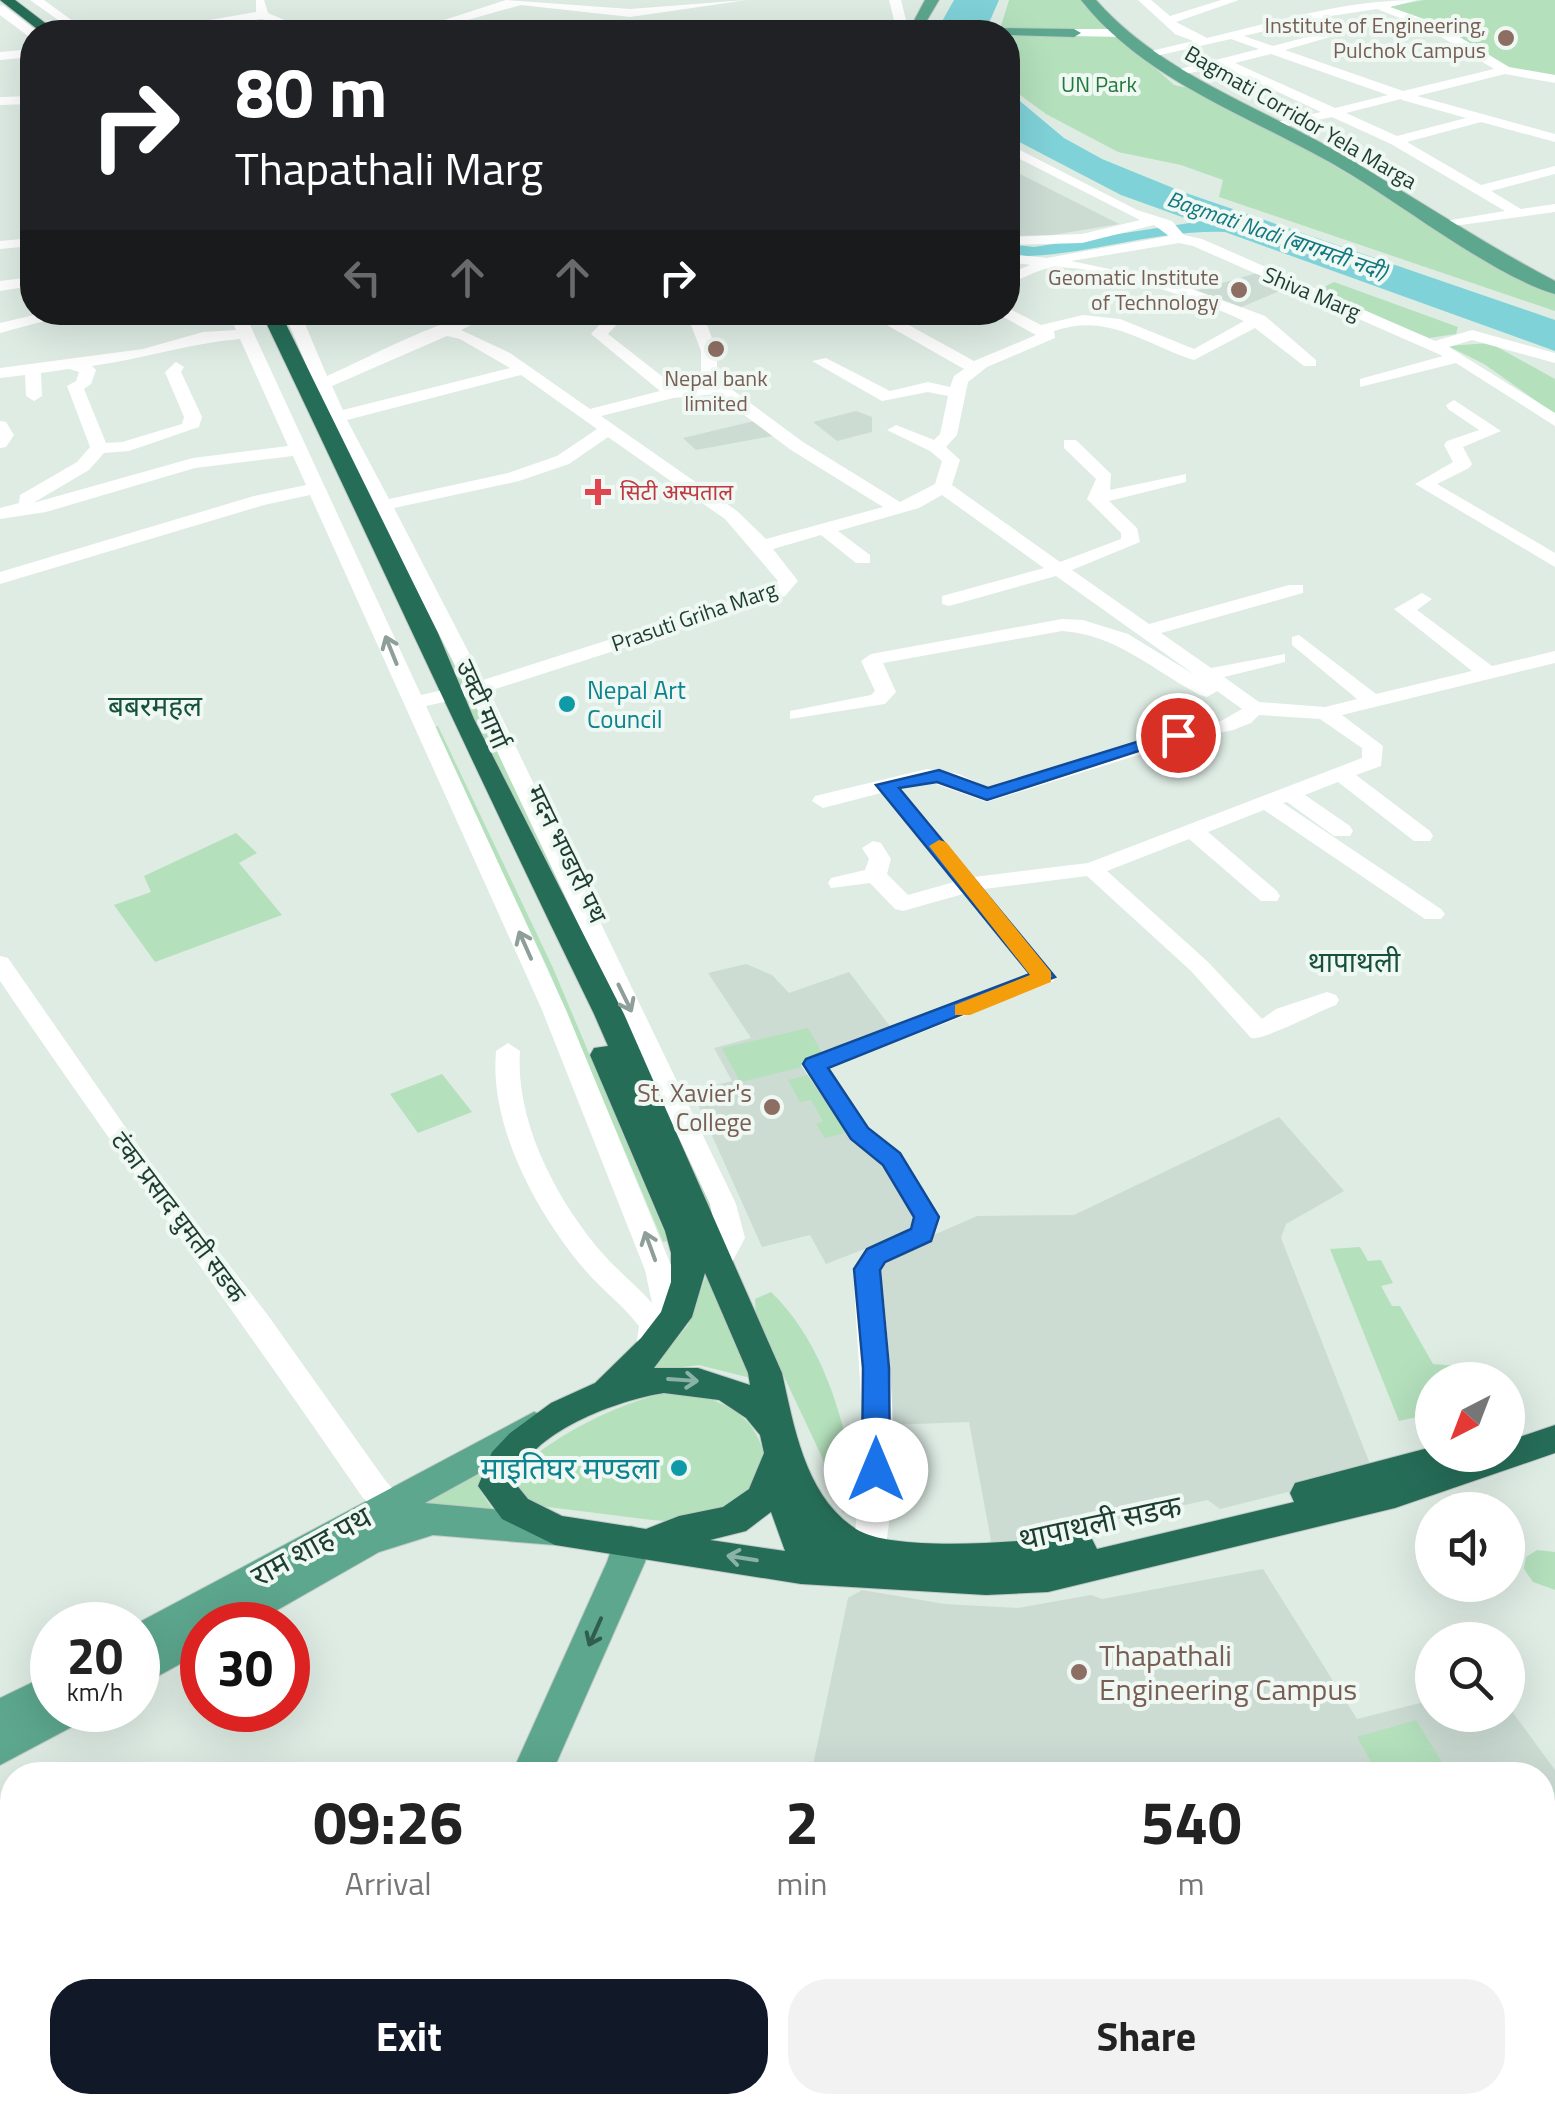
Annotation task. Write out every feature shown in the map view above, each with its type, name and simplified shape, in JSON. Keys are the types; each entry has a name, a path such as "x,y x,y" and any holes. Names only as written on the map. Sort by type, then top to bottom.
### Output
{"highway":[{"path":"6,0 34,20"},
{"path":"18,0 46,20"},
{"name":"मदन भण्डारी पथ","path":"253,325 609,1014 766,1373 777,1458"},
{"name":"मदन भण्डारी पथ","path":"276,325 530,889 681,1233 689,1265 686,1296 654,1346 521,1445 503,1464 496,1486 515,1510 555,1530"},
{"path":"580,1403 647,1380 694,1380 745,1398 777,1458 798,1540 834,1572"},
{"path":"1525,1429 1555,1417"},
{"name":"थापाथली सडक","path":"555,1530 834,1572 992,1581 1048,1576 1395,1493 1555,1439"},
{"path":"640,1543 733,1520 754,1507 777,1458"},
{"name":"थापाथली सडक","path":"777,1458 847,1543 869,1551 948,1559 1048,1555 1184,1526 1415,1465"}],"main road":[{"path":"916,20 932,0"},
{"name":"Bagmati Corridor Yela Marga","path":"1088,0 1177,74 1278,126 1555,288"},
{"path":"1020,32 1074,33"},
{"path":"413,1504 580,1403"},
{"path":"413,1504 555,1530"},
{"name":"राम शाह पथ","path":"258,1602 367,1540 413,1504"},
{"name":"राम शाह पथ","path":"160,1631 413,1504"},
{"path":"537,1762 626,1562 640,1543"},
{"path":"0,1718 30,1702"},
{"path":"0,1747 30,1730"}],"street":[{"path":"36,0 65,20"},
{"path":"263,15 258,5 264,0"},
{"path":"453,20 516,1 629,7 741,0"},
{"path":"1144,0 1179,31 1209,43"},
{"path":"1168,21 1233,0"},
{"path":"1338,0 1434,28 1505,70 1555,79"},
{"path":"1151,55 1311,16 1411,0"},
{"path":"226,20 263,15 276,20"},
{"path":"1177,74 1344,32 1311,16"},
{"path":"1074,33 1124,33"},
{"path":"1232,36 1407,97 1555,138"},
{"path":"1227,64 1396,142 1520,214"},
{"path":"1278,126 1505,70"},
{"path":"1396,142 1483,118"},
{"path":"1020,154 1160,222 1180,238"},
{"path":"1482,189 1555,170"},
{"path":"1444,226 1555,208"},
{"path":"1020,243 1129,230 1160,222"},
{"name":"Shiva Marg","path":"1046,260 1180,238 1197,242 1458,357 1555,421"},
{"path":"1020,244 1046,260"},
{"path":"1020,259 1046,260 1239,308 1291,341 1310,363"},
{"path":"1020,273 1046,260"},
{"path":"936,448 948,435 954,393 960,380 974,368 1049,334 1020,318"},
{"path":"1044,329 1069,318 1126,322 1194,355 1259,319"},
{"path":"0,373 144,354 245,325"},
{"path":"253,325 318,488 444,697 554,1010 643,1226 666,1301 654,1346"},
{"name":"उक्टी मार्गा","path":"298,325 336,417 385,505 444,697"},
{"path":"324,383 455,325"},
{"path":"607,325 598,334 677,392"},
{"path":"677,392 708,377 709,351 699,325"},
{"path":"896,325 974,368"},
{"path":"441,330 490,347 732,516 762,546"},
{"path":"1434,346 1472,335 1555,358"},
{"path":"1366,383 1458,357"},
{"path":"820,362 888,396 928,387 954,393"},
{"path":"0,514 50,488 92,459 98,448 75,386 83,384 88,370 71,364"},
{"path":"98,448 124,447 190,428 193,417 173,372 176,367"},
{"path":"33,370 34,396"},
{"path":"336,417 522,370"},
{"path":"586,415 677,392 720,390 796,446 897,508"},
{"path":"1454,406 1492,432 1453,444 1463,464 1424,484 1555,561"},
{"path":"0,426 5,435 0,442"},
{"path":"385,505 530,471 562,460 606,430"},
{"path":"896,430 936,448 951,460 945,480 1204,676 1254,708"},
{"path":"1070,444 1105,478 1097,498"},
{"path":"0,514 15,508 40,508 193,463 300,450"},
{"path":"1097,498 1180,478"},
{"name":"Prasuti Griha Marg","path":"444,697 778,592 788,581 762,546 828,531 897,508 945,480"},
{"path":"0,578 260,500 318,488"},
{"path":"949,600 1060,569 1131,542 1130,532 1097,498"},
{"path":"828,531 863,559"},
{"path":"1146,631 1296,589"},
{"path":"1422,600 1404,609 1488,674"},
{"path":"797,714 878,700 886,692 872,667 871,661 878,658 1078,624 1118,634 1176,677 1254,708 1325,712 1555,657"},
{"path":"1299,640 1374,702"},
{"path":"1204,676 1278,658"},
{"path":"823,800 939,776 987,794 1178,735 1226,726 1244,720 1254,708"},
{"path":"875,875 902,904 972,884 1092,870 1195,833 1373,761 1376,754 1372,746 1325,712"},
{"path":"1340,773 1422,836"},
{"path":"869,1551 876,1522 876,1368 867,1269 876,1256 922,1234 927,1217 892,1159 860,1134 814,1064 1044,977 972,884 886,785"},
{"path":"1278,798 1342,831"},
{"path":"1278,798 1432,914"},
{"path":"1195,833 1268,896"},
{"path":"873,848 880,859 875,875"},
{"path":"1092,870 1199,966 1260,1032 1285,1015 1327,1000"},
{"path":"838,883 875,875"},
{"name":"टंका प्रसाद घुमती सडक","path":"0,963 142,1170 362,1469 413,1504"},
{"path":"508,1051 508,1087 548,1199 595,1264 643,1306 655,1329 654,1346"}],"shaded area":[{"path":"1020,174 1119,224 1052,235 1020,236"},
{"name":"Geomatic Institute of Technology","path":"1257,273 1289,287 1239,308 1188,293"},
{"path":"856,411 872,417 872,432 837,441 813,422"},
{"path":"758,420 778,435 696,450 683,438"},
{"name":"St. Xavier's College","path":"746,964 772,975 789,993 849,972 892,1029 816,1053 892,1159 917,1217 908,1232 826,1264 810,1235 762,1247 692,1091 732,1081 714,1048 751,1038 708,973"},
{"path":"1279,1117 1344,1191 1286,1224 1281,1238 1370,1464 1348,1477 1220,1509 1208,1500 992,1546 969,1422 888,1425 872,1262 977,1216 1074,1215"},
{"name":"Thapathali Engineering Campus","path":"1263,1569 1357,1719 1415,1704 1415,1732 1525,1729 1549,1762 814,1762 848,1598 862,1590 945,1604 1018,1608 1091,1595 1102,1599"}],"green space":[{"name":"UN Park","path":"1009,0 1085,0 1112,30 1020,29 1020,20 1003,20"},
{"name":"Institute of Engineering, Pulchok Campus","path":"1424,0 1555,0 1555,75 1515,70 1387,7"},
{"name":"UN Park","path":"1020,34 1120,36 1174,85 1204,91 1555,293 1555,311 1219,197 1223,180 1181,165 1118,152 1046,114 1020,95"},
{"path":"1334,282 1458,327 1456,334 1429,338 1316,291"},
{"path":"1490,343 1555,379 1555,414 1484,364 1448,346"},
{"path":"371,495 563,882 724,1226 715,1228 472,719"},
{"path":"438,726 553,968 668,1241 663,1242 548,969 434,727"},
{"path":"236,833 257,853 239,863 282,915 155,962 114,905 151,892 144,876"},
{"path":"808,1028 827,1061 740,1082 722,1048"},
{"path":"823,1071 857,1130 825,1138 816,1124 823,1121 811,1100 800,1102 788,1080"},
{"path":"442,1074 472,1112 418,1133 390,1094"},
{"path":"1360,1247 1368,1261 1381,1260 1393,1283 1381,1286 1392,1306 1400,1306 1432,1362 1415,1362 1415,1417 1399,1421 1330,1249"},
{"path":"707,1273 751,1378 699,1365 650,1371 688,1325"},
{"path":"771,1292 813,1349 832,1392 851,1460 864,1467 865,1480 856,1488 842,1488 847,1511 843,1513 821,1455 756,1317 755,1299"},
{"path":"676,1391 731,1409 759,1439 764,1455 744,1503 678,1522 652,1520 532,1505 508,1480 542,1450 585,1424 632,1403"},
{"path":"484,1470 481,1492 496,1514 414,1504"},
{"path":"1537,1550 1555,1552 1555,1590 1533,1582 1525,1570 1526,1557"},
{"path":"1415,1720 1415,1732 1423,1732 1442,1762 1371,1762 1357,1737"}],"water":[{"path":"954,0 999,0 990,20 943,20"},
{"name":"Bagmati Nadi (बागमती नदी)","path":"1020,101 1064,138 1102,159 1183,192 1555,320 1555,351 1225,232 1171,235 1020,256 1020,245 1034,247 1196,222 1121,195 1020,142"}],"slow traffic":[{"path":"939,846 1044,977 963,1010"}],"place":[{"name":"Institute of Engineering, Pulchok Campus","path":"1506,38"},
{"name":"Geomatic Institute of Technology","path":"1239,290"},
{"name":"Nepal bank limited","path":"716,349"},
{"name":"सिटी अस्पताल","path":"598,492"},
{"name":"Nepal Art Council","path":"567,704"},
{"name":"St. Xavier's College","path":"772,1107"},
{"name":"माइतिघर मण्डला","path":"679,1468"},
{"name":"Thapathali Engineering Campus","path":"1079,1672"}],"district":[{"name":"बबरमहल","path":"155,705"},
{"name":"थापाथली","path":"1354,961"}],"route":[{"path":"876,1470 876,1368 867,1269 876,1256 922,1234 927,1217 892,1159 860,1134 814,1064 1044,977 972,884 886,785 939,776 987,794 1178,735"}]}
